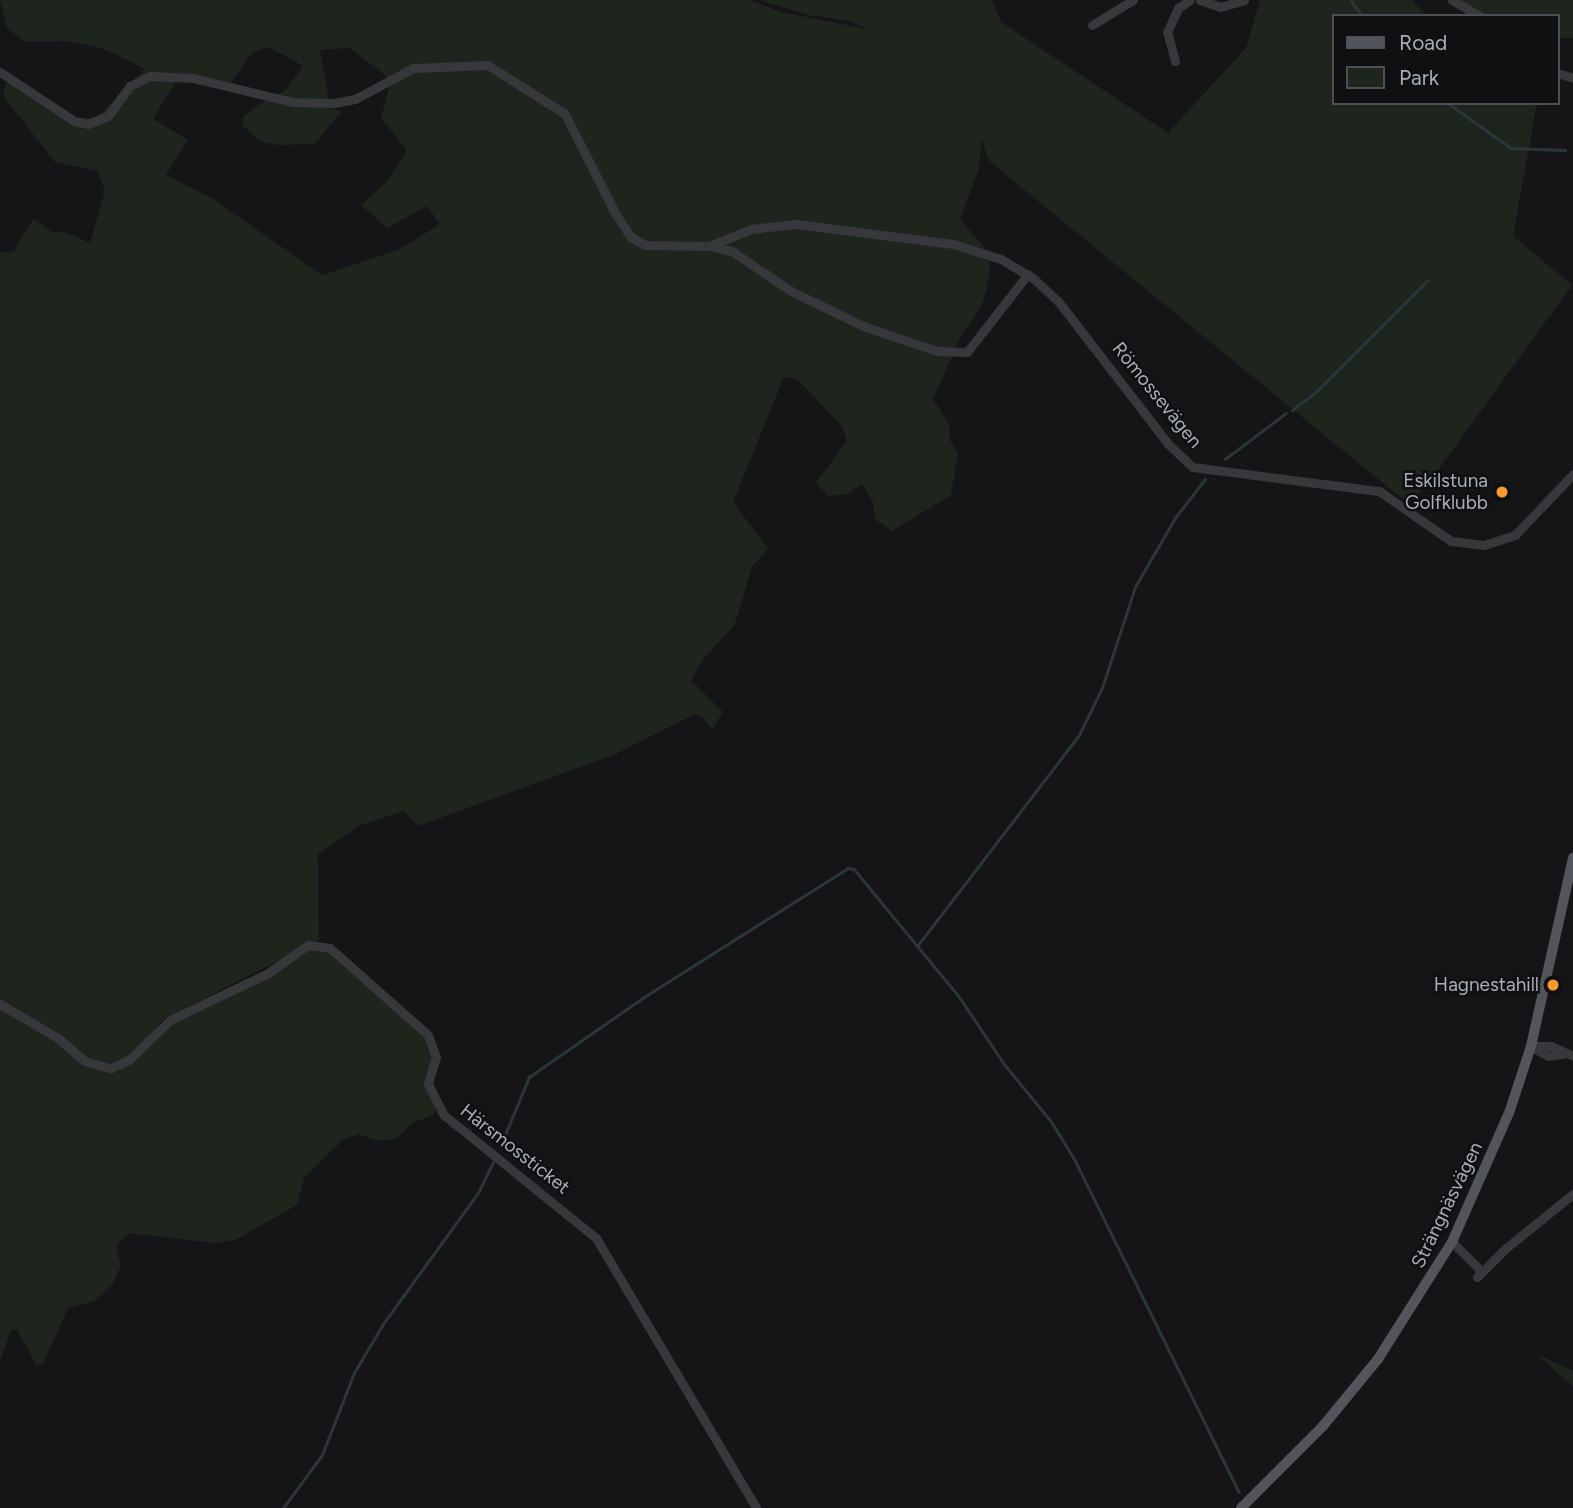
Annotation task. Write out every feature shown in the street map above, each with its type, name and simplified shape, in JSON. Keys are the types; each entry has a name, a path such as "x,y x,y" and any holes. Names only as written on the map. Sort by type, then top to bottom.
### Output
{"main road":[{"name":"Strängnäsvägen","path":"1241,1508 1323,1426 1378,1359 1452,1242 1509,1114 1531,1046 1573,858"}],"street":[{"path":"1092,25 1132,0"},
{"path":"1175,61 1167,32 1178,8 1190,0"},
{"path":"1200,0 1220,7 1244,0"},
{"path":"1452,0 1476,14"},
{"path":"0,72 74,121 88,124 108,116 130,86 150,76 193,78 292,102 334,103 355,99 413,68 441,63 495,66 550,102 570,120 591,172 631,237 655,246 709,246 741,255 781,286 863,326 937,351 967,352 1027,274"},
{"name":"Römossevägen","path":"709,246 751,229 824,227 953,244 1001,259 1027,274 1072,316 1168,444 1193,467 1379,491 1439,536 1472,545 1502,540 1526,527 1573,474"},
{"name":"Härsmossticket","path":"0,1004 58,1038 85,1061 111,1068 130,1059 170,1020 268,973 308,945 330,948 428,1035 436,1057 428,1084 444,1115 596,1238 756,1508"},
{"path":"1531,1046 1548,1056 1568,1055"},
{"path":"1452,1242 1479,1274 1573,1194"}],"green space":[{"path":"0,0 750,0 781,12 867,29 849,21 808,15 759,0 992,0 1001,22 1168,133 1246,48 1260,0 1412,0 1425,14 1332,14 1332,105 1537,105 1513,236 1572,285 1433,477 1412,502 1405,501 989,161 982,139 979,169 960,219 983,246 990,265 987,288 981,307 961,336 933,399 949,424 950,440 958,454 951,495 892,531 875,519 873,502 862,484 847,494 828,496 816,483 847,440 842,426 798,380 784,377 733,502 768,549 752,567 734,626 704,658 691,680 723,712 712,729 701,716 693,715 616,754 418,826 404,811 359,826 318,854 319,940 164,1019 131,1055 110,1064 83,1057 55,1031 0,1000 0,253 14,251 33,219 54,233 63,231 90,243 105,191 97,171 55,162 3,96 8,73 77,118 96,118 145,69 102,48 66,41 25,42 7,28","holes":["269,47 303,66 286,90 275,96 329,100 320,50 349,48 383,73 390,84 381,118 407,150 386,182 361,205 387,228 427,206 440,224 400,249 322,275 213,199 166,175 188,140 153,119 181,73 231,83 253,52"]},
{"path":"1459,0 1573,0 1573,38 1559,38 1559,14 1482,14"},
{"path":"266,100 342,111 314,144 277,145 259,141 242,125 244,116"},
{"path":"314,947 323,947 414,1022 434,1051 427,1080 436,1109 433,1115 412,1123 397,1138 381,1141 358,1134 343,1140 304,1178 297,1205 235,1240 214,1243 129,1233 116,1247 121,1266 112,1285 94,1301 68,1308 44,1362 37,1366 17,1329 11,1330 0,1361 0,1004 38,1025 75,1055 120,1067 166,1024 273,974"},
{"path":"1537,1354 1573,1371 1573,1386 1572,1386"}],"waterway":[{"path":"1351,0 1361,14"},
{"path":"1451,105 1511,148 1565,150"},
{"path":"1292,410 1316,392 1427,281"},
{"path":"1225,459 1286,413"},
{"path":"918,945 1079,735 1102,688 1135,587 1175,518 1205,479"},
{"path":"500,1147 529,1077 644,997 848,868 854,869 958,995 1005,1065 1051,1121 1075,1160 1239,1492"},
{"path":"283,1508 322,1455 354,1373 383,1324 478,1193 494,1160"}],"place":[{"name":"Eskilstuna Golfklubb","path":"1502,492"},
{"name":"Hagnestahill","path":"1553,985"}]}
